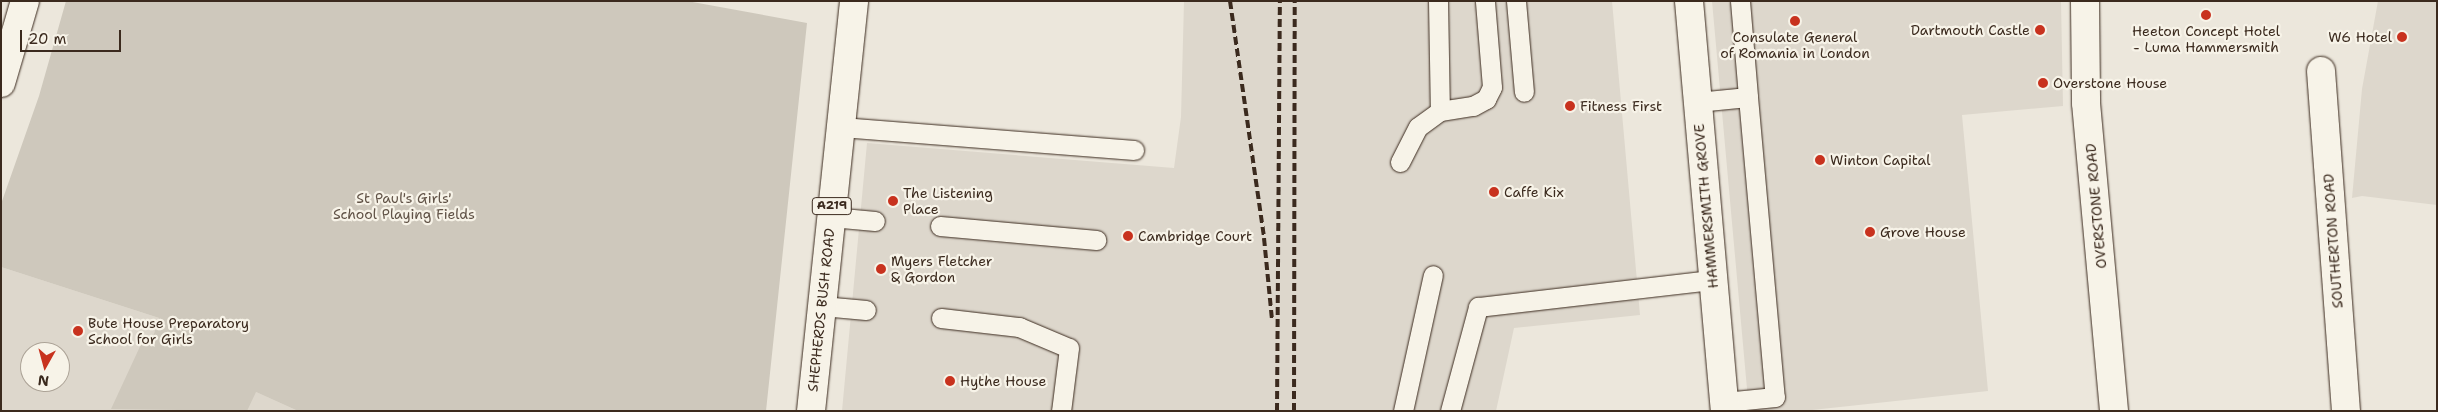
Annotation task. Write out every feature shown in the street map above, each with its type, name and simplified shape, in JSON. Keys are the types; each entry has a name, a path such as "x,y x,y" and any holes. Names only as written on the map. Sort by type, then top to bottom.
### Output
{"street":[{"path":"1,83 24,1"},
{"name":"SHEPHERDS BUSH ROAD","path":"811,411 854,1"},
{"name":"HAMMERSMITH GROVE","path":"1689,1 1724,406"},
{"name":"OVERSTONE ROAD","path":"2085,1 2086,103 2114,411"},
{"name":"SOUTHERTON ROAD","path":"2321,71 2346,411"}],"lane":[{"path":"1438,1 1440,111"},
{"path":"1400,162 1418,127 1440,111 1473,106 1486,99 1492,87 1486,1"},
{"path":"1516,1 1524,92"},
{"path":"1724,406 1775,397 1740,1"},
{"path":"1697,102 1748,97"},
{"path":"841,127 1134,150"},
{"path":"831,217 875,220"},
{"path":"940,226 1096,240"},
{"path":"1403,411 1433,275"},
{"path":"1450,411 1478,307 1712,280"},
{"path":"822,306 866,310"},
{"path":"941,318 1019,327 1069,348 1061,411"}],"shaded area":[{"path":"1184,1 1612,1 1640,315 1514,328 1496,411 842,411 867,143 1174,168 1181,117"},
{"path":"1712,1 2061,1 2063,106 1962,115 1988,391 1803,411 1749,411"},
{"path":"2378,1 2437,1 2437,205 2362,196 2352,198 2362,89"},
{"name":"Bute House Preparatory School for Girls","path":"1,267 159,318 151,344 298,411 1,411"}],"green space":[{"name":"St Paul's Girls' School Playing Fields","path":"66,1 687,1 807,23 766,411 298,411 256,392 247,411 111,409 143,340 151,343 159,318 1,267 1,204 39,96"}],"railway":[{"path":"1230,1 1264,238 1272,320"},
{"path":"1277,411 1280,1"},
{"path":"1294,411 1295,1"}],"place":[{"name":"Heeton Concept Hotel - Luma Hammersmith","path":"2206,15"},
{"name":"Consulate General of Romania in London","path":"1795,21"},
{"name":"Dartmouth Castle","path":"2040,30"},
{"name":"W6 Hotel","path":"2402,37"},
{"name":"Overstone House","path":"2043,83"},
{"name":"Fitness First","path":"1570,106"},
{"name":"Winton Capital","path":"1820,160"},
{"name":"Caffe Kix","path":"1494,192"},
{"name":"The Listening Place","path":"893,201"},
{"name":"Grove House","path":"1870,232"},
{"name":"Cambridge Court","path":"1128,236"},
{"name":"Myers Fletcher & Gordon","path":"881,269"},
{"name":"Bute House Preparatory School for Girls","path":"78,331"},
{"name":"Hythe House","path":"950,381"}]}
